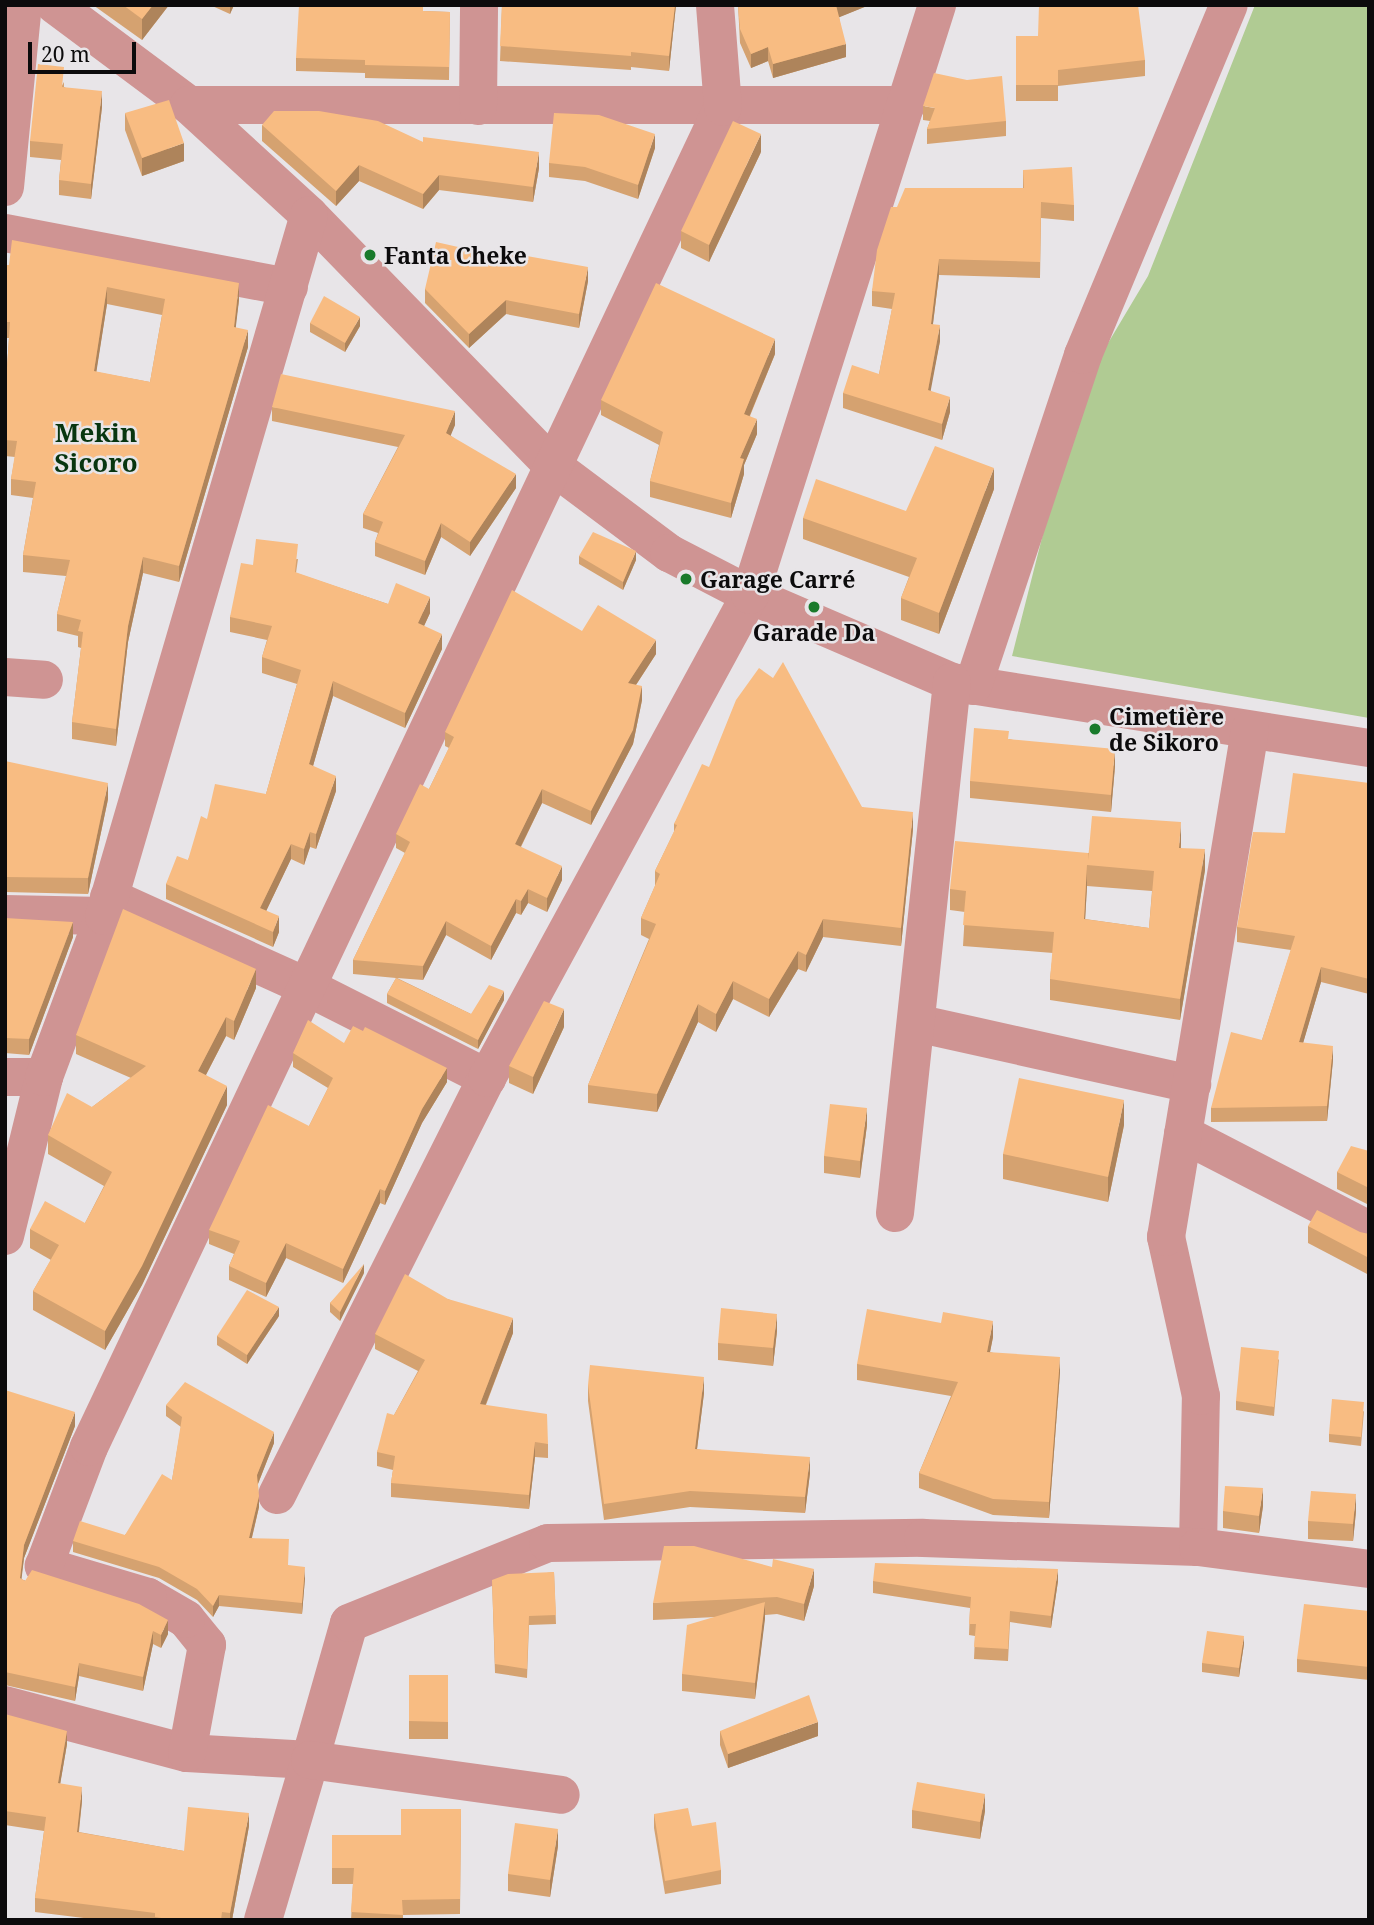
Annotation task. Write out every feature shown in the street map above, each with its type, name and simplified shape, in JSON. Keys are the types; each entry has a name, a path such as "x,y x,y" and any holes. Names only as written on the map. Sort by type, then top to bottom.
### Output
{"street":[{"path":"5,187 23,5"},
{"path":"55,5 97,18 309,215 554,467 669,553 750,595 963,684 1369,748"},
{"path":"478,106 479,5"},
{"path":"187,1753 207,1645 186,1619 148,1597 44,1566 89,1447 723,107 715,5"},
{"path":"276,1495 487,1078 750,595 937,5"},
{"path":"895,1213 916,1023 963,684 1083,355 1229,5"},
{"path":"189,105 906,105"},
{"path":"5,1236 44,1077 107,906 309,215"},
{"path":"5,233 289,287"},
{"path":"5,677 44,680"},
{"path":"1198,1547 1201,1396 1166,1237 1250,730"},
{"path":"5,914 107,906 307,988 487,1078"},
{"path":"916,1023 1192,1083"},
{"path":"5,1077 44,1077"},
{"path":"1183,1135 1369,1230"},
{"path":"263,1920 349,1623 548,1542 923,1538 1198,1547 1369,1569"},
{"path":"5,1705 187,1753 310,1760 561,1795"}],"green space":[{"path":"1255,5 1369,5 1369,718 1012,656 1062,459 1095,365 1148,276"}],"building":[{"path":"123,5 153,5 142,19"},
{"path":"299,5 423,5 423,11 450,12 449,67 365,65 365,60 296,58"},
{"path":"502,5 675,5 669,56 631,52 631,56 500,46"},
{"path":"738,5 836,5 846,44 773,64 768,47 751,54 740,29"},
{"path":"1039,5 1138,5 1145,60 1058,70 1058,85 1016,85 1016,36 1038,36"},
{"path":"38,64 64,67 62,87 102,91 91,184 59,180 63,144 30,141"},
{"path":"934,73 967,80 1002,76 1006,121 927,129 935,108 923,106"},
{"path":"169,100 184,143 142,158 125,113"},
{"path":"274,111 319,111 378,121 423,142 423,137 539,152 533,187 439,175 423,194 359,165 336,191 262,125"},
{"path":"554,113 599,115 655,134 638,185 585,167 549,163"},
{"path":"733,121 761,134 709,245 681,231"},
{"path":"1072,167 1074,205 1041,202 1040,262 939,259 931,324 940,325 928,390 950,397 942,424 843,393 852,365 879,374 895,293 872,291 877,250 891,207 897,207 905,188 1024,188 1023,170"},
{"path":"12,240 239,283 234,327 248,330 179,566 143,557 128,626 116,729 72,722 83,632 78,631 81,620 57,614 70,560 23,555 36,482 11,479 17,441 5,440 10,322 5,322 5,265 9,265","holes":["107,287 165,299 150,382 94,371"]},
{"path":"436,242 498,256 499,251 588,267 579,314 506,300 469,334 425,289"},
{"path":"656,283 775,339 744,414 757,419 740,458 744,459 731,503 650,481 663,432 601,400"},
{"path":"324,296 360,317 345,343 310,323"},
{"path":"281,374 455,411 446,433 516,474 470,542 441,523 425,561 375,542 383,522 363,514 405,435 272,407"},
{"path":"935,446 994,468 939,613 901,598 917,558 803,518 816,479 906,511"},
{"path":"593,532 636,551 623,582 579,556"},
{"path":"256,539 298,544 295,572 388,604 396,583 430,597 418,623 442,634 405,713 333,681 309,764 336,776 316,834 310,832 304,849 291,844 260,908 279,916 273,932 166,884 177,856 188,860 201,816 207,819 215,784 266,794 301,670 262,657 272,626 230,617 241,563 253,565"},
{"path":"512,590 582,631 598,605 656,640 628,683 642,686 633,730 591,811 542,789 515,844 562,866 547,898 528,889 521,901 516,899 491,946 446,921 423,966 353,960 410,842 396,834 420,784 429,789 454,737 445,732"},
{"path":"783,662 862,807 913,812 901,928 823,919 806,955 798,951 769,999 733,981 716,1014 698,1004 657,1094 588,1085 656,924 641,918 660,874 655,871 677,825 674,824 702,764 709,767 736,700 759,668 773,678"},
{"path":"974,728 1009,731 1008,739 1115,749 1111,795 970,781"},
{"path":"5,761 108,783 88,878 5,877"},
{"path":"1293,773 1369,783 1369,979 1321,967 1299,1042 1333,1046 1327,1106 1211,1108 1231,1032 1262,1040 1295,936 1237,927 1253,832 1285,833"},
{"path":"1092,816 1181,822 1179,848 1205,849 1180,999 1050,979 1054,932 963,925 966,891 950,889 955,841 1088,853 1088,860","holes":["1087,865 1154,871 1149,928 1084,919"]},
{"path":"123,909 256,969 234,1021 226,1017 198,1071 227,1086 142,1266 105,1331 33,1291 59,1245 30,1229 45,1201 85,1223 112,1172 48,1135 67,1093 92,1107 146,1066 76,1035"},
{"path":"5,918 73,922 29,1039 5,1038"},
{"path":"396,978 471,1014 489,985 504,991 478,1040 387,994"},
{"path":"544,1001 564,1009 533,1077 509,1066"},
{"path":"308,1020 344,1043 353,1026 363,1031 365,1027 447,1068 422,1109 385,1191 380,1189 343,1269 286,1243 266,1283 229,1266 240,1241 209,1230 268,1105 309,1126 333,1078 293,1053"},
{"path":"1019,1078 1124,1100 1108,1177 1003,1154"},
{"path":"830,1104 867,1108 860,1161 824,1156"},
{"path":"1351,1146 1369,1151 1369,1188 1337,1172"},
{"path":"1317,1210 1369,1234 1369,1258 1308,1226"},
{"path":"364,1264 340,1312 330,1303"},
{"path":"405,1274 448,1299 513,1318 480,1404 547,1414 548,1444 535,1442 529,1495 391,1483 395,1456 377,1452 387,1413 394,1415 425,1360 375,1334"},
{"path":"247,1290 279,1307 247,1355 217,1336"},
{"path":"721,1308 777,1314 773,1348 718,1343"},
{"path":"867,1309 941,1323 943,1312 993,1321 987,1352 1060,1357 1049,1502 993,1499 919,1473 958,1382 857,1364"},
{"path":"1241,1347 1279,1351 1274,1407 1236,1401"},
{"path":"590,1365 704,1377 695,1449 810,1457 805,1497 690,1491 604,1504 588,1385"},
{"path":"185,1382 274,1432 257,1475 259,1496 249,1538 289,1539 288,1565 305,1567 302,1603 219,1595 213,1606 197,1589 159,1567 73,1541 80,1521 125,1535 162,1474 172,1480 182,1417 166,1405"},
{"path":"5,1390 75,1412 24,1545 20,1578 25,1581 32,1570 139,1604 168,1620 161,1635 153,1631 143,1677 79,1663 75,1687 5,1672"},
{"path":"1332,1399 1364,1402 1361,1437 1329,1434"},
{"path":"1225,1486 1263,1488 1259,1516 1223,1511"},
{"path":"1311,1491 1356,1494 1353,1524 1308,1521"},
{"path":"664,1546 694,1546 772,1567 773,1559 814,1569 804,1604 777,1597 653,1603"},
{"path":"875,1563 1058,1569 1051,1616 1010,1611 1008,1649 974,1647 976,1624 969,1624 971,1597 873,1581"},
{"path":"554,1572 556,1615 529,1616 527,1669 495,1664 492,1580 508,1574"},
{"path":"765,1602 755,1683 682,1674 687,1625"},
{"path":"1304,1604 1369,1611 1369,1667 1297,1659"},
{"path":"1207,1631 1244,1636 1239,1668 1202,1663"},
{"path":"409,1675 448,1675 448,1722 409,1721"},
{"path":"809,1695 818,1722 728,1754 720,1731"},
{"path":"5,1714 67,1731 58,1783 82,1787 77,1832 184,1851 188,1807 249,1813 230,1913 222,1912 221,1920 174,1920 155,1917 155,1913 35,1898 46,1817 5,1811"},
{"path":"917,1782 985,1794 980,1822 912,1810"},
{"path":"688,1808 692,1826 716,1822 721,1870 665,1881 654,1814"},
{"path":"401,1809 461,1809 460,1899 402,1900 403,1915 351,1912 354,1868 332,1868 332,1835 401,1835"},
{"path":"515,1823 558,1829 550,1880 508,1874"}],"place":[{"name":"Fanta Cheke","path":"370,255"},
{"name":"Garage Carré","path":"686,579"},
{"name":"Garade Da","path":"814,607"},
{"name":"Cimetière de Sikoro","path":"1095,729"}],"district":[{"name":"Mekin Sicoro","path":"96,448"}]}
